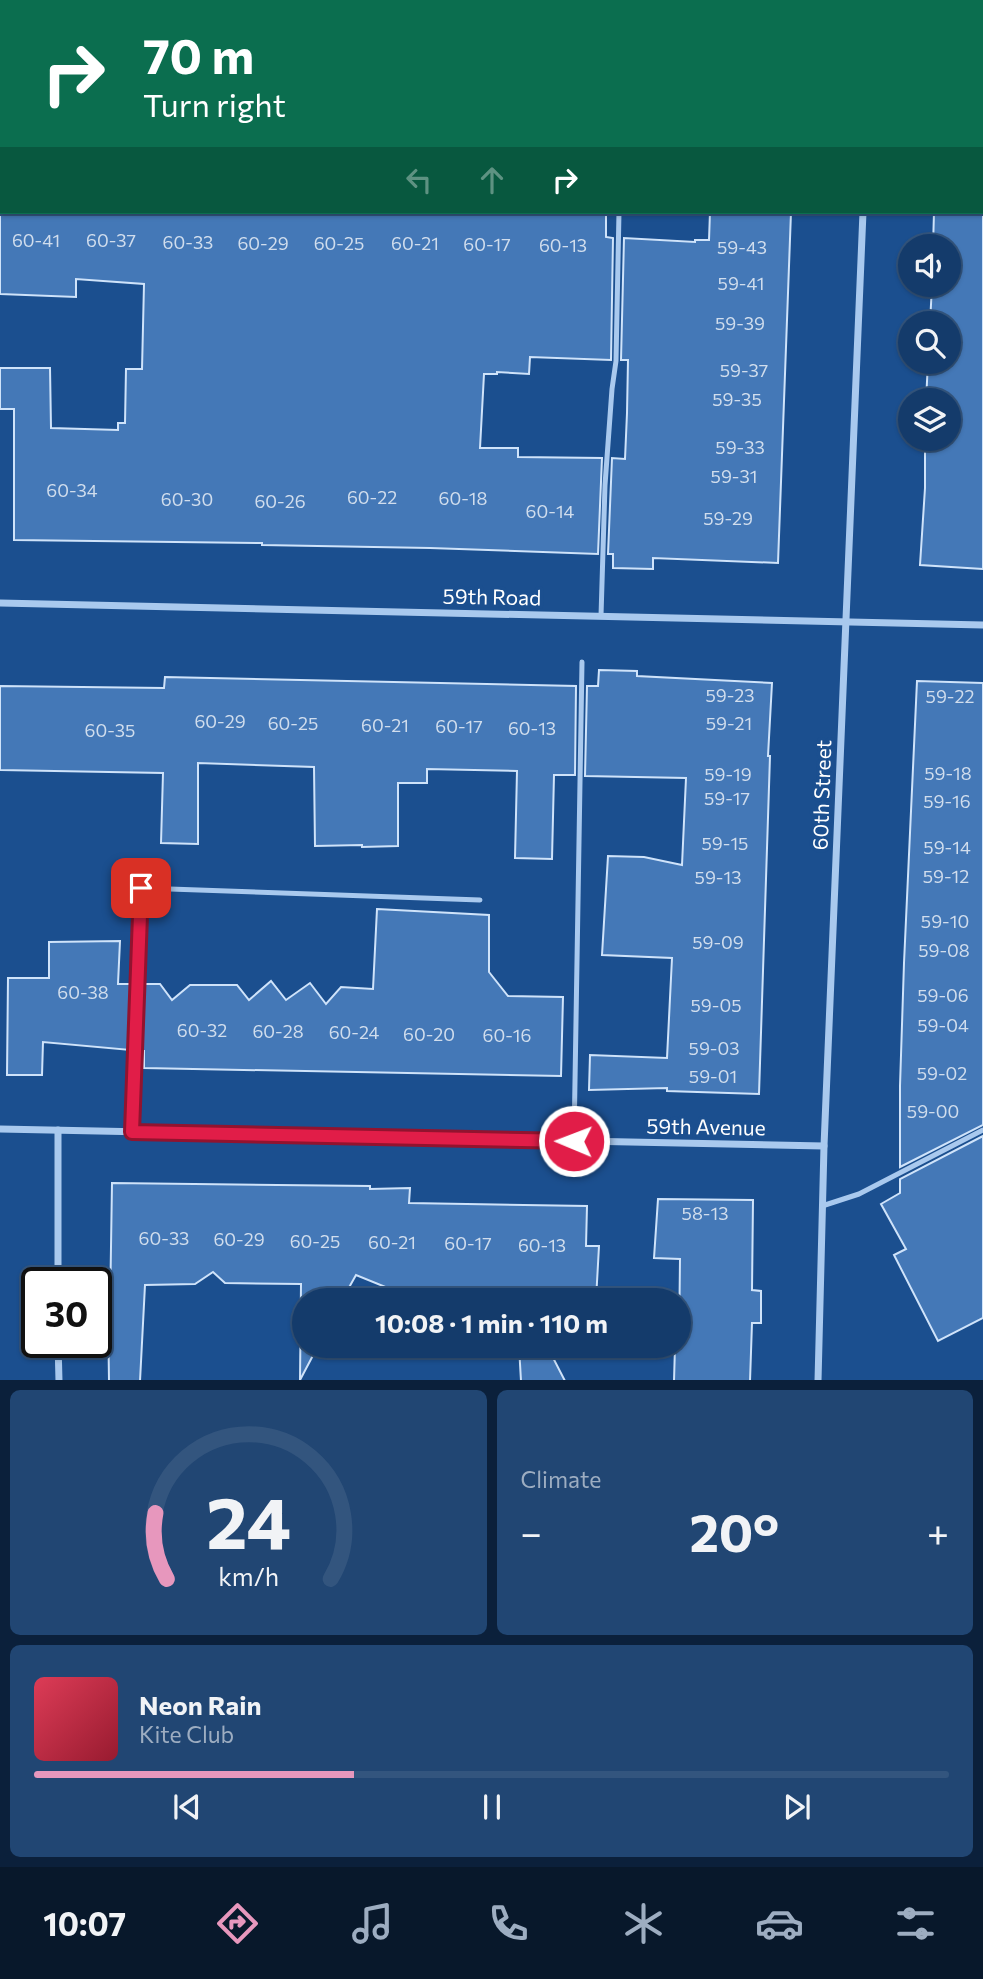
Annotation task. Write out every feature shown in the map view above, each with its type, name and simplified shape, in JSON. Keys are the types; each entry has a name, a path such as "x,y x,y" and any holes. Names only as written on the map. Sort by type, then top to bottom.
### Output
{"street":[{"name":"60th Street","path":"818,1380 824,1146 863,214"},
{"name":"59th Road","path":"0,603 983,625"},
{"name":"59th Avenue","path":"0,1129 824,1146"},
{"path":"58,1130 58,1267"},
{"path":"58,1358 59,1380"}],"lane":[{"path":"601,616 605,485 616,361 619,214"},
{"path":"574,1141 582,662"},
{"path":"132,1132 141,888 480,900"},
{"path":"822,1206 859,1194 983,1130"}],"building":[{"path":"0,214 606,214 606,237 613,238 611,360 530,357 529,374 484,374 480,448 518,448 518,457 602,458 598,554 262,543 14,540 14,409 0,409 0,368 50,368 51,428 118,430 118,423 125,423 126,369 142,369 144,284 76,279 76,297 0,294"},
{"path":"710,214 791,214 778,563 653,558 653,569 613,568 613,554 608,554 612,458 625,459 627,413 628,360 621,360 624,238 695,242 709,240"},
{"path":"934,214 983,214 983,569 920,565 925,451 961,451 961,388 927,388 927,374 961,374 961,311 931,311 931,297 961,297 961,234 933,234"},
{"path":"599,670 637,671 637,676 772,683 759,1094 667,1091 667,1088 589,1090 590,1055 667,1058 672,958 602,955 608,856 644,857 682,865 686,778 585,776 587,686 598,686"},
{"path":"165,677 576,686 575,775 554,775 552,859 515,858 517,771 427,769 427,783 398,783 398,846 362,847 315,846 314,767 198,763 198,844 161,843 163,773 0,770 0,686 164,688"},
{"path":"917,681 983,683 983,1125 900,1167 904,963"},
{"path":"377,909 489,915 489,972 508,996 563,997 561,1076 144,1068 144,1051 140,1051 143,984 160,984 172,1000 190,985 237,985 249,1000 271,981 286,1000 310,983 326,1004 341,987 373,989"},
{"path":"120,941 118,984 132,984 130,1050 43,1042 42,1075 7,1075 8,978 49,978 49,942"},
{"path":"983,1136 983,1318 938,1341 894,1255 906,1249 881,1204 900,1193 900,1179"},
{"path":"112,1183 370,1186 370,1189 410,1188 409,1203 587,1206 586,1246 599,1246 597,1288 388,1288 356,1275 349,1288 301,1288 301,1284 225,1283 213,1272 195,1284 145,1285 140,1380 109,1380 109,1358 112,1358"},
{"path":"658,1199 753,1200 752,1290 761,1291 761,1323 752,1323 750,1380 674,1380 675,1358 691,1358 691,1288 680,1288 680,1259 654,1258"},
{"path":"300,1358 312,1358 300,1380"},
{"path":"520,1358 553,1358 564,1380 521,1380"}],"route":[{"path":"141,888 132,1132 574,1141"}]}
